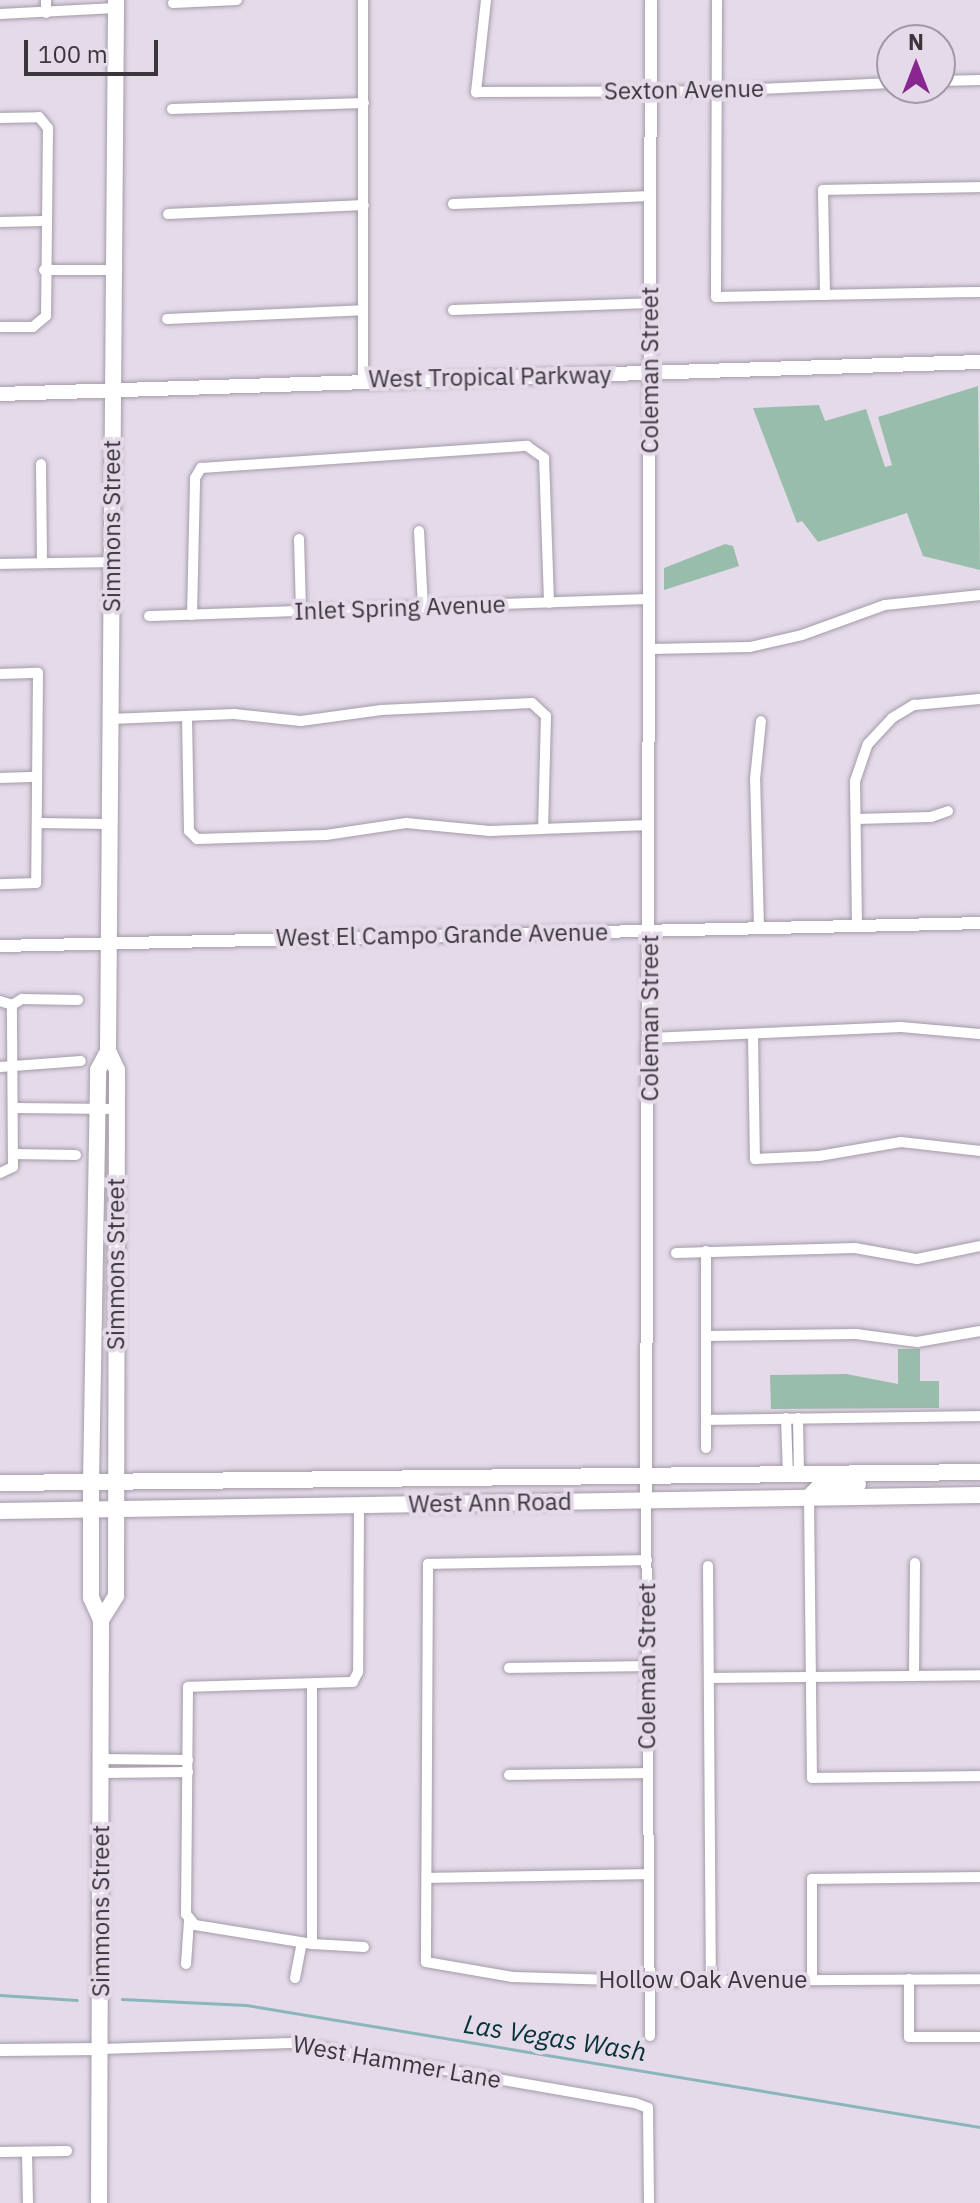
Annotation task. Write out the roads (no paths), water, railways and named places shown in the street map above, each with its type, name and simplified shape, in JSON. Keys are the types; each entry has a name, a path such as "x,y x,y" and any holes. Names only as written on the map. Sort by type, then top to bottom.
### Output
{"main road":[{"name":"Simmons Street","path":"101,1620 116,1596 117,1070 108,1051 108,942 116,4"},
{"name":"West Tropical Parkway","path":"0,394 980,362"},
{"name":"Simmons Street","path":"99,2203 101,1620 91,1598 91,1482 98,1070 108,1051"},
{"path":"809,1497 819,1487 897,1483 922,1472"},
{"name":"West Ann Road","path":"0,1483 980,1472"},
{"path":"716,1499 750,1489 796,1485 793,1474"},
{"path":"358,1480 359,1505"},
{"name":"West Ann Road","path":"0,1511 980,1495"}],"street":[{"path":"46,0 46,13"},
{"path":"173,3 237,0"},
{"path":"363,0 363,380"},
{"name":"Sexton Avenue","path":"486,0 476,92 715,91 876,84"},
{"name":"Coleman Street","path":"650,2036 646,1477 650,1038 651,0"},
{"path":"717,0 716,297 980,292"},
{"path":"0,14 46,13 116,4"},
{"path":"956,81 980,80"},
{"path":"172,109 364,103"},
{"path":"0,118 31,116 44,121 48,128 44,221 47,311 38,325 0,327"},
{"path":"825,295 823,190 980,187"},
{"path":"453,204 650,196"},
{"path":"168,214 364,205"},
{"path":"0,222 44,221"},
{"path":"44,270 113,270"},
{"path":"453,310 650,303"},
{"path":"167,319 363,310"},
{"path":"192,615 197,472 209,466 353,454 527,446 541,452 549,603"},
{"path":"41,464 42,562"},
{"path":"419,531 423,608"},
{"path":"299,539 301,611"},
{"path":"0,564 111,562"},
{"path":"650,649 750,647 898,602 980,595"},
{"name":"Inlet Spring Avenue","path":"149,616 650,599"},
{"path":"0,674 38,673 36,883 0,884"},
{"path":"857,926 855,781 868,744 892,718 914,705 980,699"},
{"path":"110,719 234,714 301,721 381,710 539,707 546,716 543,828"},
{"path":"187,717 193,836 326,835 406,823 490,831 649,825"},
{"path":"759,928 755,779 761,721"},
{"path":"0,778 37,777"},
{"path":"856,819 931,817 948,811"},
{"path":"37,823 109,824"},
{"name":"West El Campo Grande Avenue","path":"0,946 980,923"},
{"path":"0,1001 12,1005 22,999 78,1000"},
{"path":"5,1172 13,1154 13,1108 6,1067 12,1005"},
{"path":"650,1038 901,1027 980,1034"},
{"path":"753,1035 755,1159 819,1156 901,1142 980,1151"},
{"path":"6,1067 81,1061"},
{"path":"13,1108 116,1109"},
{"path":"13,1154 76,1155"},
{"path":"676,1253 855,1248 917,1259 980,1246"},
{"path":"706,1251 706,1448"},
{"path":"706,1336 856,1334 917,1342 980,1331"},
{"path":"706,1420 980,1416"},
{"path":"792,1418 793,1474"},
{"path":"809,1497 812,1778 980,1776"},
{"path":"186,1964 189,1921 188,1687 346,1685 358,1672 359,1505"},
{"path":"647,1560 428,1564 427,1878 649,1874"},
{"path":"914,1676 915,1563"},
{"path":"708,1566 711,1981"},
{"path":"509,1668 647,1666"},
{"path":"711,1678 980,1675"},
{"path":"295,1978 307,1943 312,1686"},
{"path":"101,1766 188,1760"},
{"path":"101,1766 188,1772"},
{"path":"509,1775 648,1773"},
{"path":"812,1980 812,1879 980,1877"},
{"name":"Hollow Oak Avenue","path":"427,1878 426,1962 513,1977 649,1981 980,1979"},
{"path":"189,1921 307,1943 364,1947"},
{"path":"909,1979 909,2037 980,2037"},
{"name":"West Hammer Lane","path":"0,2050 291,2043 648,2108 649,2203"},
{"path":"0,2152 67,2151"},
{"path":"27,2152 28,2203"}],"waterway":[{"name":"Las Vegas Wash","path":"0,1995 77,2000"},
{"name":"Las Vegas Wash","path":"122,1999 246,2005 980,2127"}]}
